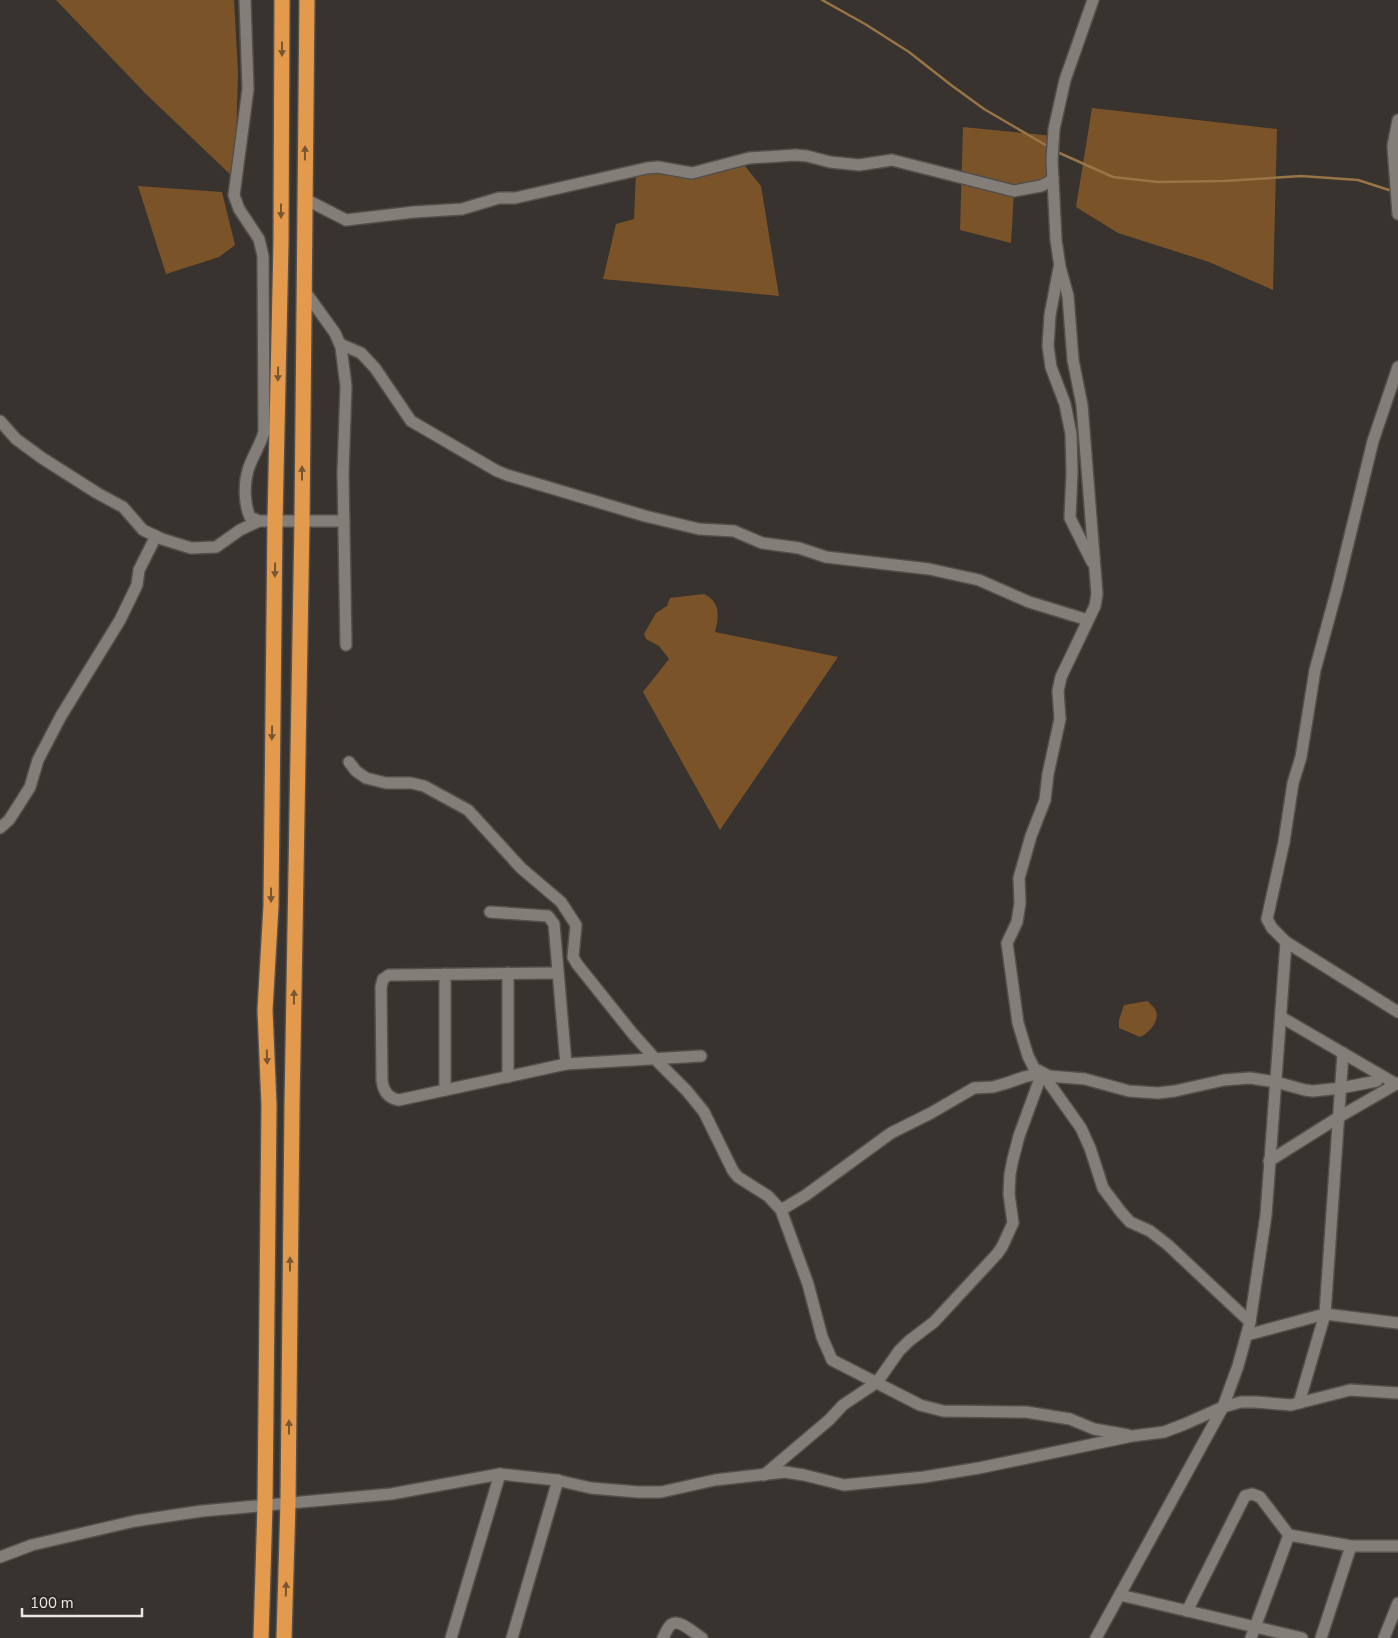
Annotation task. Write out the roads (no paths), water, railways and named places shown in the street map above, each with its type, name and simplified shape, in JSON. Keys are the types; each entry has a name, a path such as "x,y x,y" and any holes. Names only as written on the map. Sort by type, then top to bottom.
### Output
{"highway":[{"path":"262,1638 269,1105 265,1010 271,906 275,521 281,253 282,0"},
{"path":"284,1638 288,1503 292,1096 302,521 307,0"}],"street":[{"path":"245,0 248,89 234,194 239,209 259,238 263,256 264,432 261,444 248,470 245,498 246,509 250,517 259,521 344,521"},
{"path":"1094,0 1065,80 1052,142 1056,240 1060,267 1068,296 1073,360 1082,405 1098,594 1061,677 1058,691 1060,719 1048,774 1045,800 1031,836 1019,878 1020,902 1017,922 1006,944 1018,1024 1031,1062 1034,1068 1042,1073 1049,1076 1085,1079 1129,1091 1175,1091 1224,1080 1250,1078 1276,1082 1305,1090 1341,1088 1377,1081"},
{"path":"1398,120 1394,146 1398,214"},
{"path":"305,198 346,220 414,212 462,209 499,198 514,198 648,168 658,167 692,173 748,158 780,154 807,156 830,162 859,165 892,160 1014,190 1041,186 1053,178"},
{"path":"1060,267 1050,316 1048,346 1052,367 1066,404 1071,434 1070,518 1096,570"},
{"path":"304,290 335,333 340,344 346,386 343,473 346,645"},
{"path":"340,344 362,353 375,368 411,421 507,475 645,516 699,529 734,531 762,543 799,548 826,557 929,569 979,580 1029,602 1088,620"},
{"path":"1398,367 1372,442 1315,670 1302,757 1293,783 1284,842 1267,919 1272,928 1286,942 1398,1012"},
{"path":"0,421 16,439 97,493 123,507 143,530 156,536 191,548 216,547 240,530 259,521"},
{"path":"0,828 9,820 30,787 38,760 61,716 120,620 137,585 139,570 156,536"},
{"path":"349,762 356,771 366,778 386,783 411,783 424,786 468,810 521,868 561,902 576,925 573,958 577,964 655,1059 687,1091 704,1112 733,1172 768,1196 781,1210 808,1284 832,1360 877,1381 920,1405 943,1411 1026,1412 1070,1420 1094,1429 1132,1436"},
{"path":"490,912 548,916 554,924 566,1064"},
{"path":"1096,1638 1223,1407 1247,1335 1266,1215 1286,942"},
{"path":"508,973 508,1077"},
{"path":"558,973 445,974 389,976 383,978 380,987 382,1080 386,1094 392,1099 399,1100 566,1064 701,1056"},
{"path":"445,974 445,1090"},
{"path":"1281,1016 1397,1083"},
{"path":"1299,1403 1325,1314 1343,1053"},
{"path":"781,1210 806,1195 890,1133 931,1113 974,1088 993,1087 1042,1073"},
{"path":"1042,1073 1081,1128 1090,1148 1103,1188 1120,1212 1130,1222 1150,1230 1168,1245 1250,1322"},
{"path":"764,1474 829,1420 836,1410 877,1381 908,1341 934,1322 1002,1247 1013,1223 1009,1194 1013,1159 1019,1136 1042,1073"},
{"path":"1269,1161 1397,1083"},
{"path":"1247,1335 1325,1314 1398,1323"},
{"path":"0,1557 32,1545 135,1521 202,1511 391,1494 500,1474 558,1480 616,1491 661,1492 715,1480 785,1472 844,1485 887,1481 979,1468 1132,1436 1164,1432 1223,1407 1241,1402 1291,1405 1350,1390 1398,1393"},
{"path":"451,1638 500,1474"},
{"path":"512,1638 558,1480"},
{"path":"1188,1611 1245,1496 1252,1494 1260,1497 1289,1535 1351,1546 1398,1546"},
{"path":"1253,1632 1289,1535"},
{"path":"1321,1638 1351,1546"},
{"path":"1120,1594 1188,1611 1253,1632 1302,1638"},
{"path":"1384,1638 1398,1603"},
{"path":"663,1638 673,1623 679,1623 702,1638"}],"waterway":[{"path":"822,0 909,52 984,109 1049,147"},
{"path":"1055,151 1113,177 1158,182 1224,181 1301,176 1358,180 1392,191"}]}
